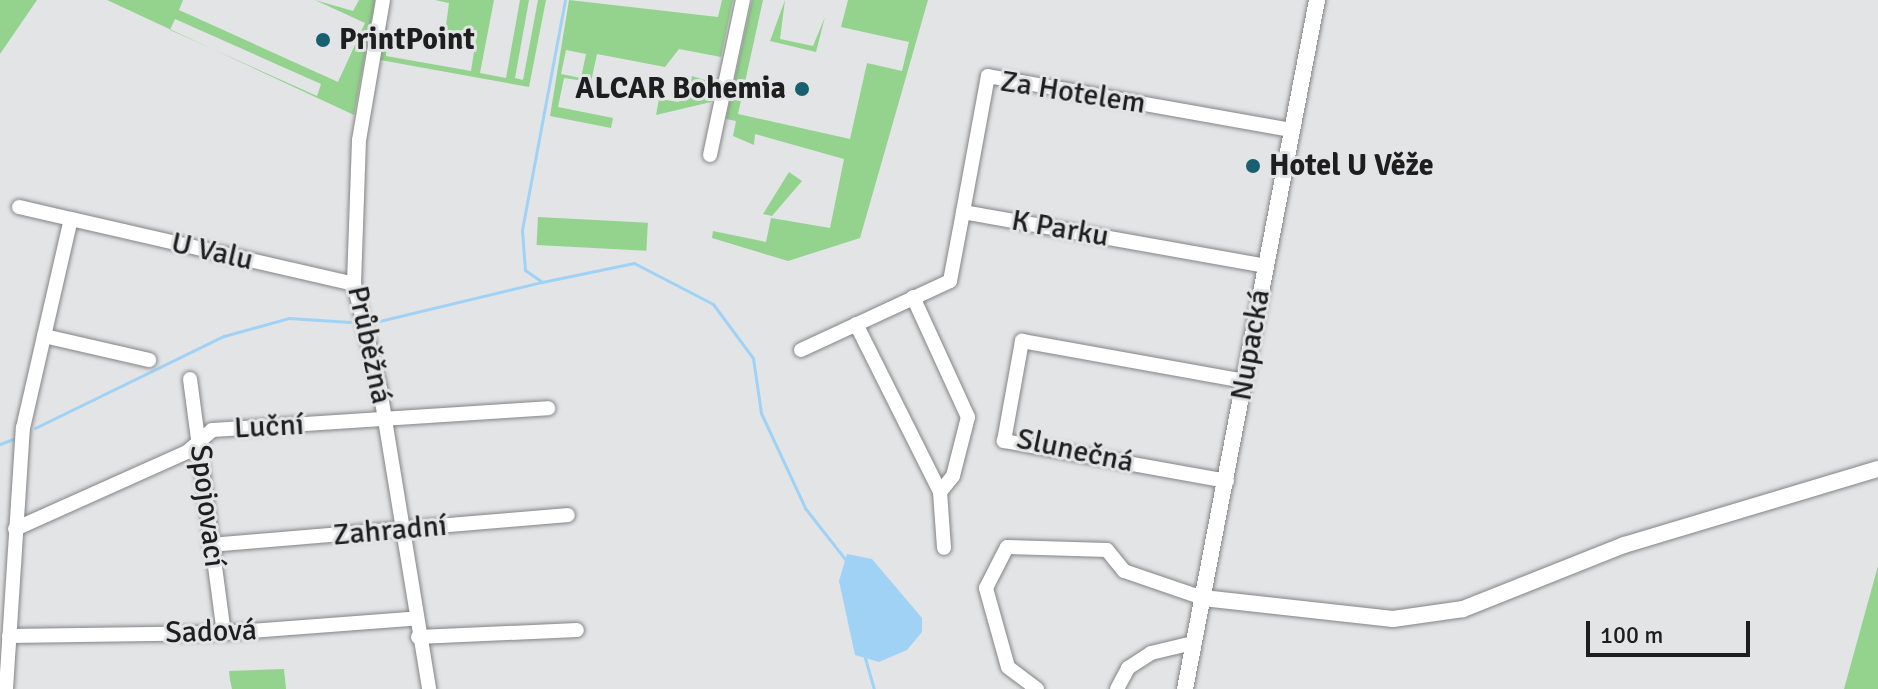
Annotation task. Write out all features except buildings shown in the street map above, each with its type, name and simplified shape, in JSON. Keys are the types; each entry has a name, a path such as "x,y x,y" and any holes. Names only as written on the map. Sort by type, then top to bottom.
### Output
{"street":[{"name":"Průběžná","path":"383,0 359,140 354,284 385,417 412,619 429,689"},
{"path":"710,155 743,0"},
{"name":"Nupacká","path":"1185,689 1317,0"},
{"name":"Za Hotelem","path":"963,212 988,76 1291,130"},
{"name":"U Valu","path":"19,207 354,284"},
{"path":"801,350 950,281 963,212"},
{"name":"K Parku","path":"963,212 1266,266"},
{"path":"6,689 20,448 71,219"},
{"path":"913,297 968,417 953,476 940,492"},
{"path":"856,324 940,492 944,548"},
{"path":"44,336 149,360"},
{"name":"Slunečná","path":"1227,481 1004,441 1022,341 1244,381"},
{"name":"Spojovací","path":"190,379 224,633"},
{"name":"Luční","path":"15,529 198,441 212,430 548,408"},
{"path":"1037,689 1008,667 986,588 1007,547 1107,550 1124,571 1203,598 1393,619 1463,609 1624,545 1878,469"},
{"name":"Zahradní","path":"211,545 568,515"},
{"name":"Sadová","path":"9,636 224,633 412,619"},
{"path":"418,637 577,630"},
{"path":"1117,689 1128,668 1151,653 1193,643"}],"green space":[{"path":"0,0 37,0 0,54"},
{"path":"107,0 183,0 179,10 338,82 365,23 315,0 353,11 359,0 375,0 354,115 210,48 317,96 321,84 175,19 170,29"},
{"path":"435,0 494,0 480,73 506,78 520,0 529,0 515,78 523,80 538,0 546,0 529,87 380,60 387,23 386,56 471,71 476,39 445,33 449,3"},
{"path":"569,0 718,17 722,0 733,0 721,57 679,49 665,67 597,54 591,82 564,78 558,107 613,118 611,128 550,116","holes":["566,50 586,54 581,78 561,74"]},
{"path":"752,0 763,0 738,114 850,139 867,63 902,71 909,42 841,27 848,0 928,0 860,238 788,261 712,238 713,231 766,242 771,218 830,228 844,159 755,134 754,145 733,136 736,121 726,119"},
{"path":"785,0 780,39 813,46 825,17 816,52 770,41"},
{"path":"692,76 711,82 711,102 656,115 659,99 679,102 681,92 689,93"},
{"path":"789,172 802,181 772,216 763,214"},
{"path":"538,217 648,223 646,251 537,245"},
{"path":"1878,566 1878,689 1844,689"},
{"path":"284,669 286,689 232,689 229,671"}],"water":[{"path":"847,554 872,559 922,618 922,632 907,650 879,662 855,655 839,581"}],"waterway":[{"path":"565,0 522,230 525,270 542,282 634,263 713,304 753,358 761,413 805,508 845,559"},
{"path":"371,323 542,282"},
{"path":"35,428 224,336 289,318 350,322"},
{"path":"0,444 13,439"},
{"path":"865,658 874,689"}],"place":[{"name":"PrintPoint","path":"323,40"},
{"name":"ALCAR Bohemia","path":"802,89"},
{"name":"Hotel U Věže","path":"1253,166"}]}
